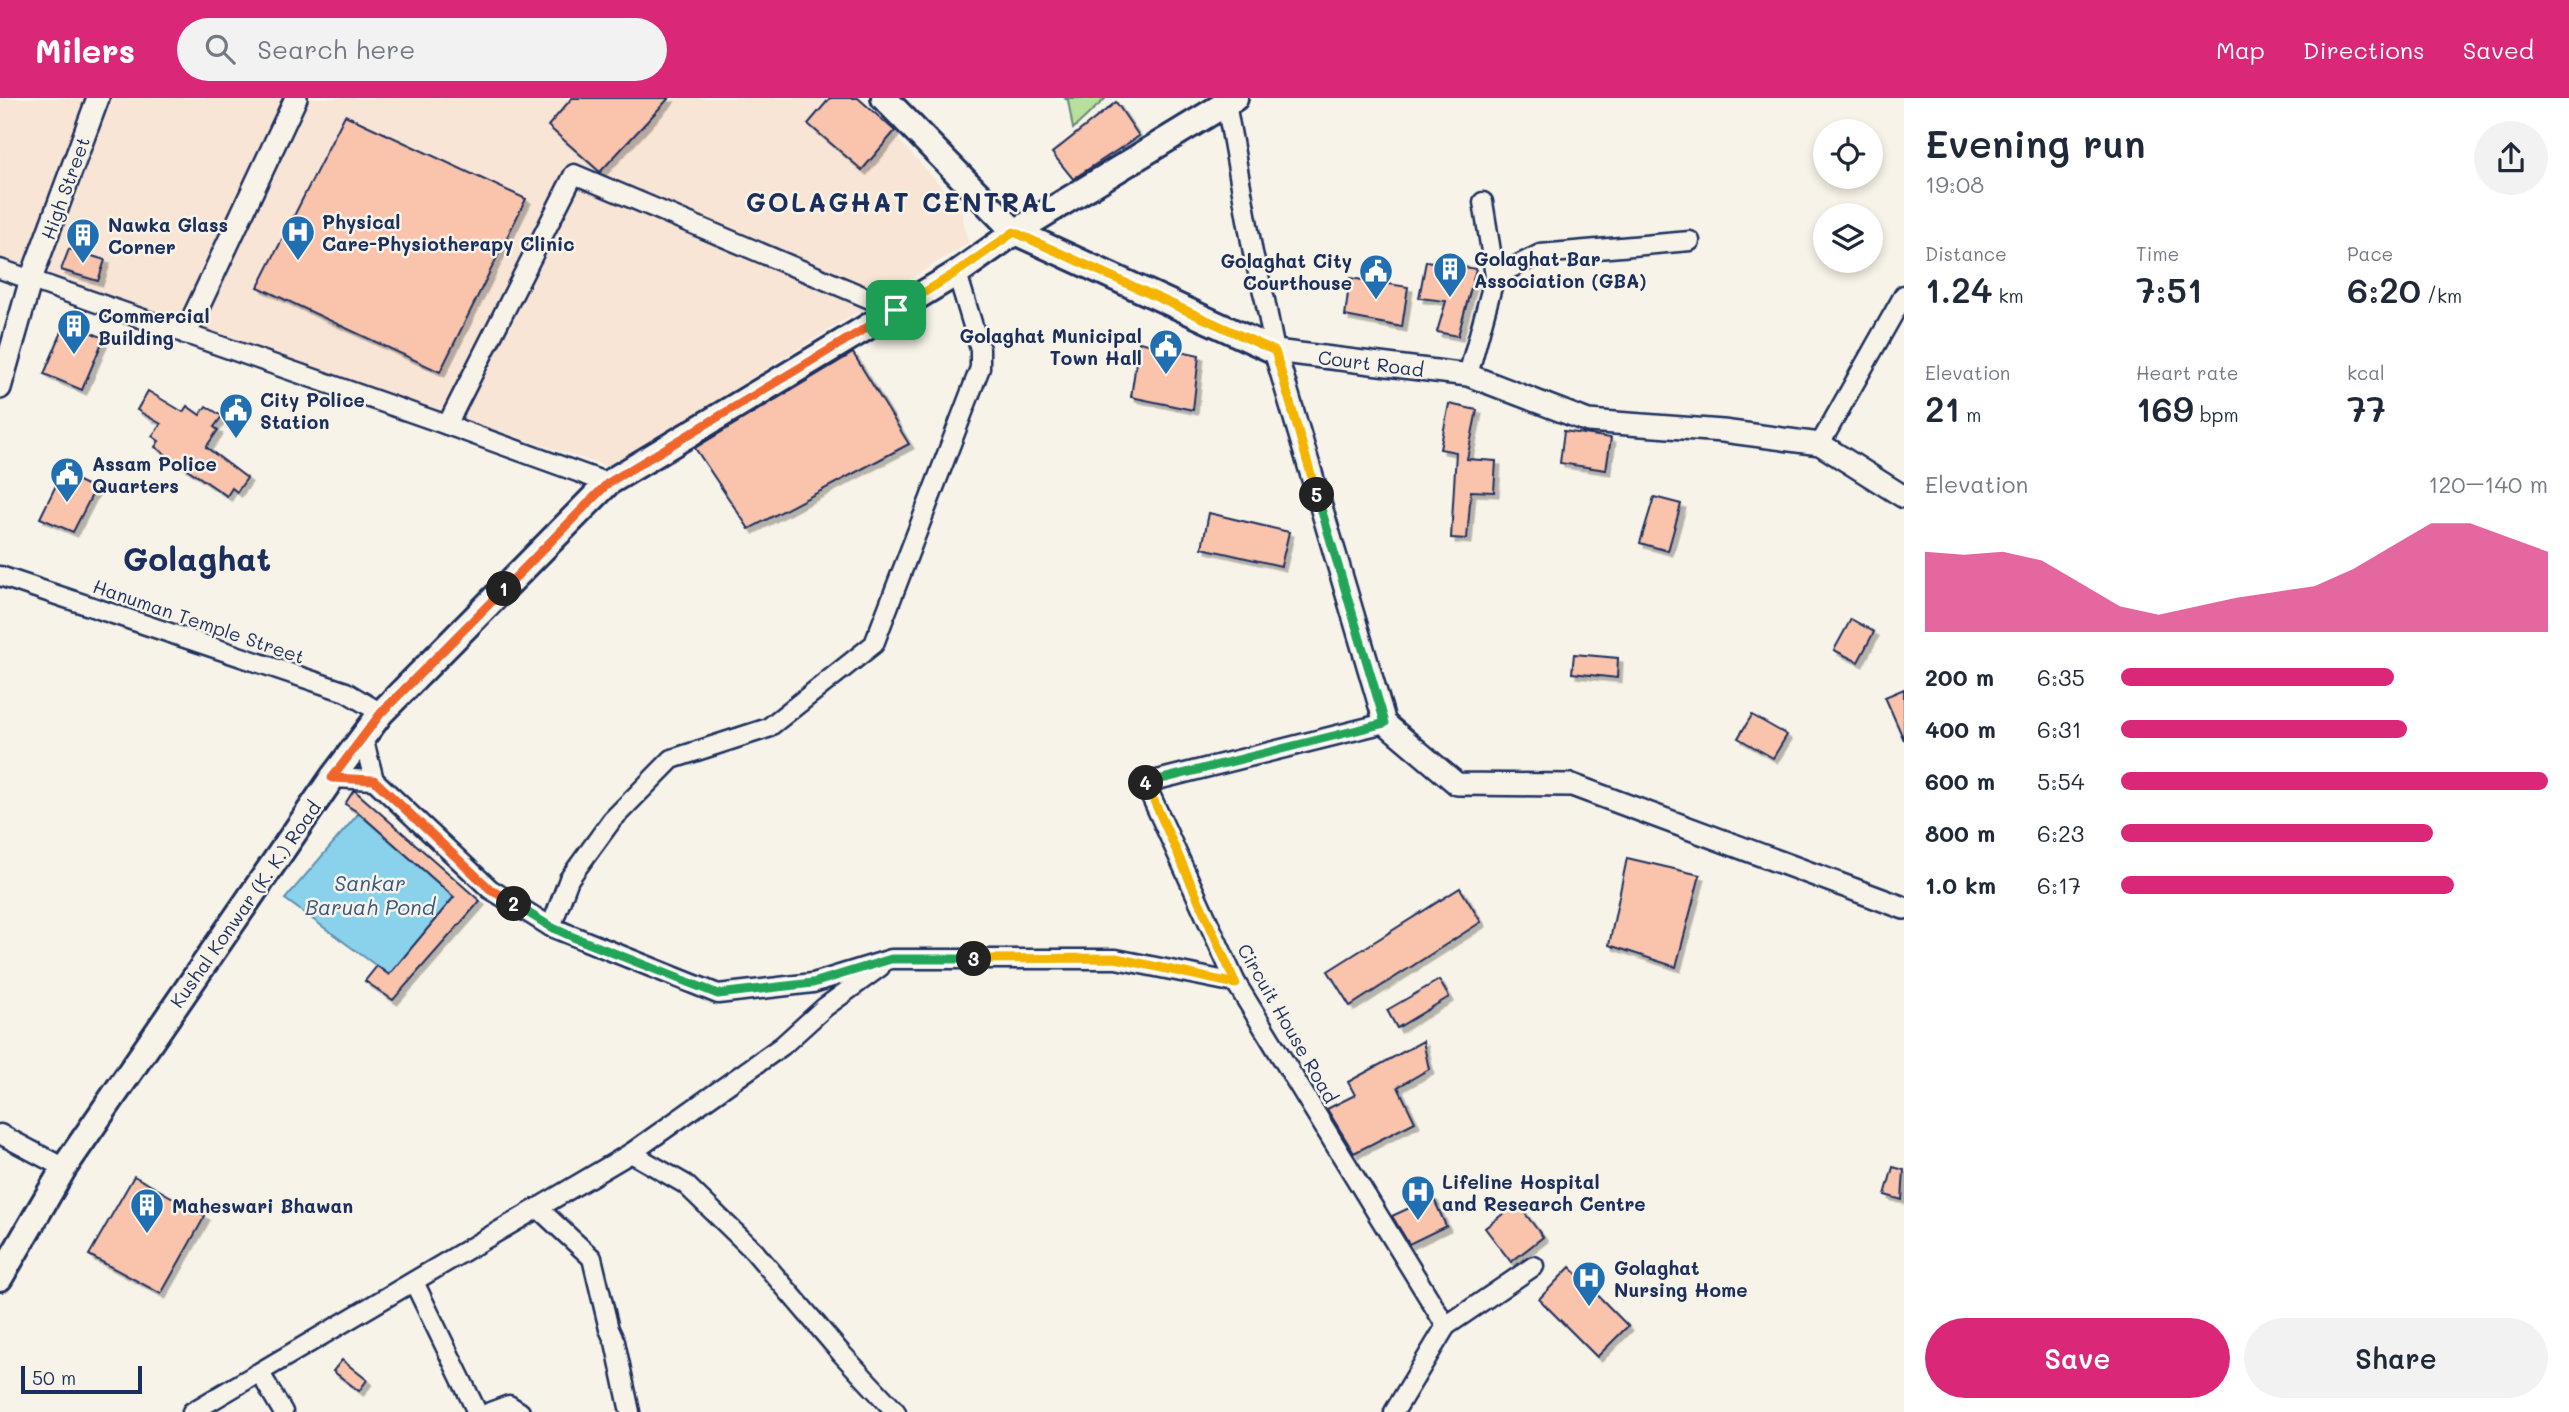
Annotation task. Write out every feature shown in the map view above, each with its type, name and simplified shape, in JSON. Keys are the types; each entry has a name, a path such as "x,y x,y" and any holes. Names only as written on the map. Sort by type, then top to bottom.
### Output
{"main road":[{"path":"884,98 1014,232 1275,351"},
{"name":"Kushal Konwar (K. K.) Road","path":"0,1278 64,1168 332,778 381,713 608,483 896,310 1014,232 1230,101"}],"street":[{"name":"High Street","path":"0,388 31,279 98,98"},
{"path":"186,333 296,98"},
{"path":"1230,101 1253,253 1275,351 1385,723 1457,784 1572,785 1904,908"},
{"path":"447,425 574,174 896,310"},
{"path":"1468,375 1495,276 1483,202"},
{"path":"1495,276 1540,254 1690,241"},
{"path":"0,269 608,483"},
{"path":"551,927 569,879 612,820 672,759 768,728 874,644 980,368 980,349 957,272"},
{"path":"1904,295 1820,444 1904,498"},
{"name":"Court Road","path":"1275,351 1468,375 1588,421 1723,431 1820,444"},
{"name":"Hanuman Temple Street","path":"0,576 346,692 381,713"},
{"name":"Circuit House Road","path":"1385,723 1145,783 1236,984 1446,1326"},
{"path":"363,737 374,780 490,889 551,927 718,994 813,983 891,959 1116,958 1236,984"},
{"path":"332,778 374,780"},
{"path":"192,1412 631,1153 782,1046 825,1007 891,959"},
{"path":"0,1134 64,1168"},
{"path":"631,1153 685,1184 753,1250 841,1353 897,1412"},
{"path":"538,1208 592,1258 609,1329 615,1342 630,1412"},
{"path":"1394,1412 1446,1326 1534,1266"},
{"path":"414,1282 477,1412"},
{"path":"260,1373 283,1412"},
{"path":"490,1412 509,1405 520,1412"}],"shaded area":[{"path":"0,98 861,98 960,207 968,243 608,467 0,264"}],"green space":[{"path":"1064,98 1106,98 1073,129 1068,100"}],"water":[{"name":"Sankar Baruah Pond","path":"359,813 454,897 389,975 285,899"}],"building":[{"path":"572,98 669,98 600,172 548,126"},
{"path":"830,98 858,98 895,131 862,170 808,124"},
{"path":"1116,102 1139,136 1073,179 1052,153"},
{"path":"345,115 526,199 440,372 258,287"},
{"name":"Nawka Glass Corner","path":"69,249 105,260 98,281 61,270"},
{"name":"Golaghat Bar Association (GBA)","path":"1426,261 1476,269 1458,336 1437,332 1446,301 1419,298"},
{"name":"Golaghat City Courthouse","path":"1350,278 1408,287 1402,327 1345,316"},
{"name":"Commercial Building","path":"66,322 104,338 82,390 44,374"},
{"name":"Golaghat Municipal Town Hall","path":"1139,342 1199,355 1193,410 1131,397"},
{"path":"853,353 909,444 749,529 695,448"},
{"path":"148,391 183,412 187,406 200,415 206,406 222,416 214,427 218,430 206,447 247,478 237,492 232,488 227,496 155,447 159,441 152,436 161,424 137,410"},
{"path":"1449,404 1477,410 1467,459 1496,461 1494,492 1471,491 1467,539 1451,538 1456,452 1440,449"},
{"path":"1564,431 1611,438 1606,470 1560,463"},
{"name":"Assam Police Quarters","path":"62,473 95,489 73,532 40,518"},
{"path":"1654,497 1681,504 1668,551 1640,543"},
{"path":"1209,513 1289,532 1281,566 1202,548"},
{"path":"1851,619 1874,632 1858,662 1834,650"},
{"path":"1574,654 1618,658 1617,678 1572,673"},
{"path":"1904,689 1904,740 1885,697"},
{"path":"1752,715 1787,735 1773,758 1738,738"},
{"path":"354,790 480,901 393,1000 365,981 377,966 389,975 454,897 359,813 345,804"},
{"path":"1627,858 1700,875 1676,967 1609,945"},
{"path":"1460,888 1481,922 1350,1006 1328,971"},
{"path":"1439,980 1449,997 1397,1028 1387,1010"},
{"path":"1423,1041 1429,1069 1398,1087 1415,1122 1354,1153 1327,1109 1355,1095 1348,1082"},
{"path":"1893,1167 1904,1170 1902,1200 1885,1195"},
{"name":"Maheswari Bhawan","path":"134,1176 205,1216 161,1294 89,1255"},
{"path":"1433,1197 1446,1226 1409,1244 1392,1216"},
{"path":"1517,1203 1543,1237 1511,1262 1485,1228"},
{"path":"1570,1267 1628,1326 1597,1357 1539,1299"},
{"path":"342,1360 367,1380 359,1391 333,1371"}],"place":[{"name":"Physical Care-Physiotherapy Clinic","path":"298,262"},
{"name":"Nawka Glass Corner","path":"83,265"},
{"name":"Golaghat Bar Association (GBA)","path":"1450,299"},
{"name":"Golaghat City Courthouse","path":"1376,301"},
{"name":"Commercial Building","path":"74,356"},
{"name":"Golaghat Municipal Town Hall","path":"1166,376"},
{"name":"City Police Station","path":"236,440"},
{"name":"Assam Police Quarters","path":"67,504"},
{"name":"Lifeline Hospital and Research Centre","path":"1418,1222"},
{"name":"Maheswari Bhawan","path":"147,1235"},
{"name":"Golaghat Nursing Home","path":"1589,1308"}],"district":[{"name":"GOLAGHAT CENTRAL","path":"902,202"},
{"name":"Golaghat","path":"197,557"}],"route":[{"path":"1014,232 1275,351 1385,723 1145,783 1236,984 1116,958 891,959 813,983 718,994 551,927 490,889 374,780 332,778 381,713 608,483 896,310 1014,232"}]}
